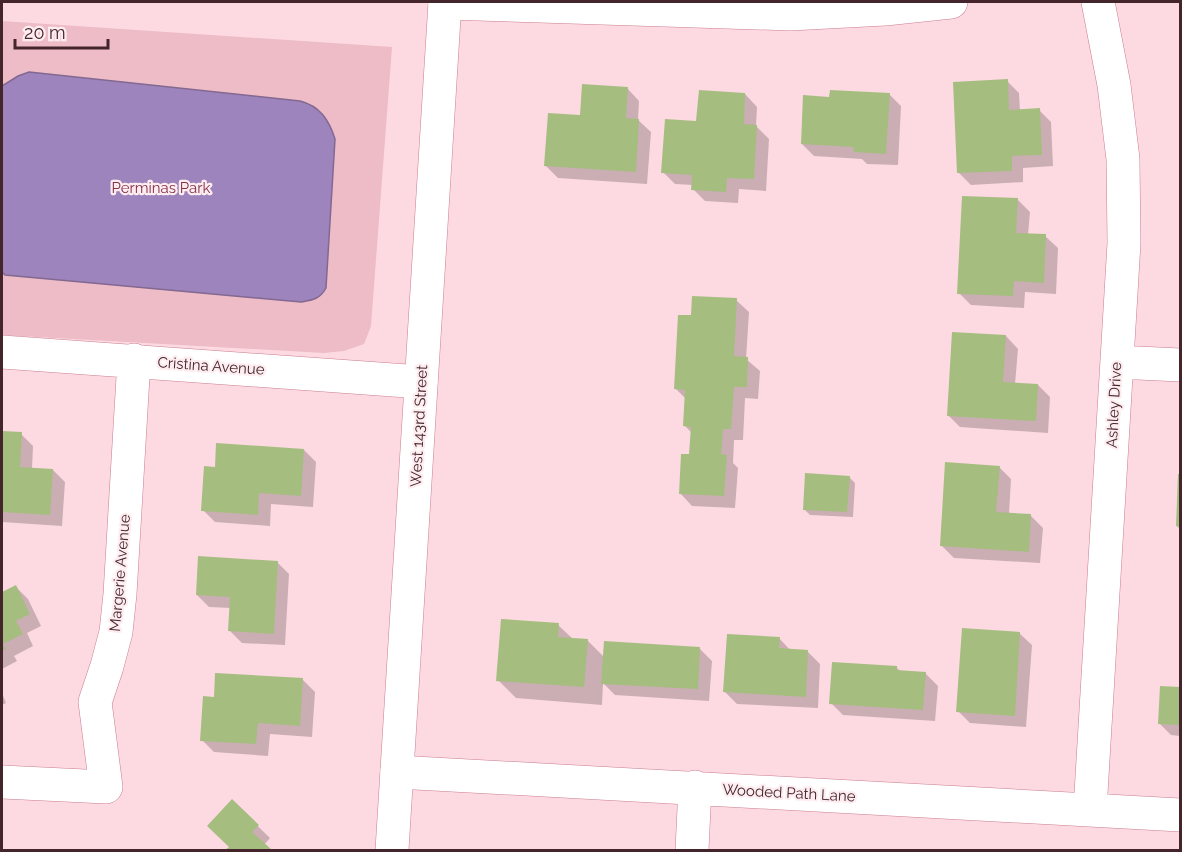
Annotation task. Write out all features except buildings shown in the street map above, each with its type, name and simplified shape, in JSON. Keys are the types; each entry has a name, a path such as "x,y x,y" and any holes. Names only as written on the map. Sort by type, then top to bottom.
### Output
{"street":[{"path":"445,2 885,9 951,2"},
{"name":"West 143rd Street","path":"392,850 445,2"},
{"name":"Ashley Drive","path":"1090,810 1124,243 1123,159 1114,86 1098,2"},
{"name":"Cristina Avenue","path":"2,352 421,382"},
{"name":"Margerie Avenue","path":"2,782 106,787 96,702 116,632 134,360"},
{"path":"1117,362 1180,365"},
{"name":"Wooded Path Lane","path":"397,772 1180,815"},
{"path":"692,850 695,787"}],"green space":[{"name":"Perminas Park","path":"2,21 392,47 371,326 364,344 344,351 324,353 2,335"}],"shaded area":[{"path":"29,72 300,101 313,106 327,120 335,139 324,292 316,298 301,302 5,275 2,272 2,86"}]}
